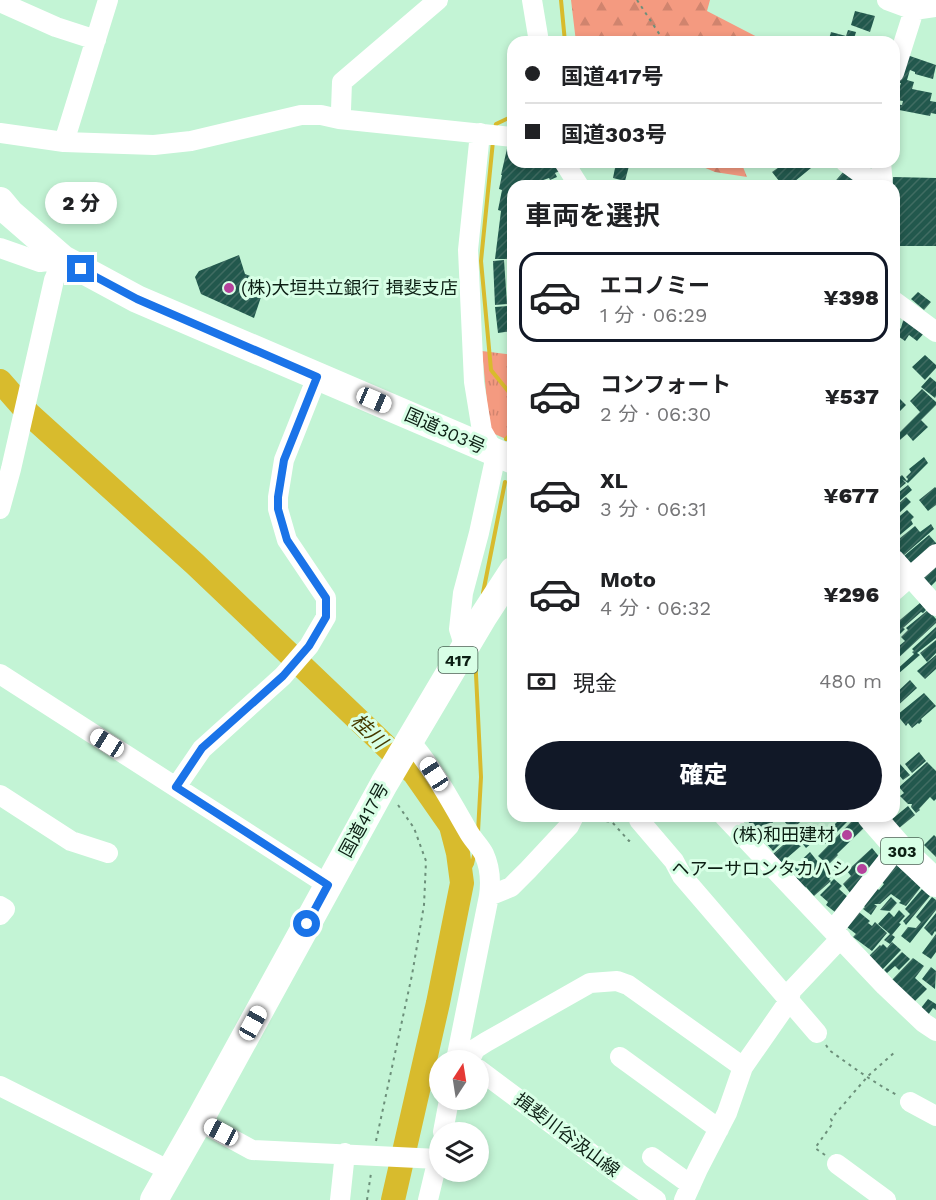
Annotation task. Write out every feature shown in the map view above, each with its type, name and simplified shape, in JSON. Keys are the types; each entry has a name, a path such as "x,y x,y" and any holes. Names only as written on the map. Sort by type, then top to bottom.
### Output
{"highway":[{"name":"国道303号","path":"0,201 10,213 63,259 137,299 504,456"},
{"name":"国道417号","path":"154,1200 406,745 507,582"},
{"name":"303","path":"876,822 898,847 936,883"}],"street":[{"path":"64,142 108,0"},
{"path":"339,119 342,82 438,0"},
{"path":"532,0 538,36"},
{"path":"887,0 936,7"},
{"path":"0,2 56,27 96,40"},
{"path":"900,53 914,5"},
{"path":"0,133 64,142 154,145 191,141 301,115 321,115 339,119 495,135 468,250 474,382 482,431 504,456 494,464 463,593 459,629 465,648"},
{"path":"853,168 870,180"},
{"path":"0,248 40,262 63,259"},
{"path":"0,509 32,382 54,280 63,259"},
{"path":"900,305 936,332"},
{"path":"176,787 202,748 283,676 306,649 326,617 326,598 287,540 278,509 284,460 317,377"},
{"path":"900,585 936,554"},
{"path":"900,565 936,606"},
{"path":"0,674 328,885"},
{"path":"406,745 422,756 484,854 491,882 463,1050"},
{"path":"0,795 71,841 108,853"},
{"path":"489,896 511,887 571,822"},
{"path":"644,822 674,861 682,876 818,1033"},
{"path":"730,822 885,986 924,1023 936,1031"},
{"path":"652,1157 688,1193 727,1113 743,1067 789,1001 791,991 837,934 898,847"},
{"path":"0,906 5,909 0,915"},
{"path":"474,1050 590,982 617,981 628,985 743,1067"},
{"path":"620,1057 719,1129"},
{"name":"揖斐川谷汲山線","path":"489,1077 656,1200"},
{"path":"0,1086 170,1171"},
{"path":"910,1102 936,1116"},
{"path":"199,1121 252,1150 429,1160"},
{"path":"340,1200 345,1154"},
{"path":"837,1164 886,1200"},
{"path":"429,1200 432,1182"},
{"path":"439,1182 443,1200"}],"path":[{"path":"637,0 661,36"},
{"path":"367,1200 412,975 424,905 426,861 414,828 383,786"},
{"path":"612,822 629,842 640,822"},
{"path":"818,1033 829,1050 867,1078 910,1102"},
{"path":"837,1164 815,1148 833,1122 831,1119 867,1078 895,1052"}],"green space":[{"path":"571,0 710,0 707,11 755,36 575,36"},
{"path":"705,168 743,168 747,177 715,172"},
{"path":"482,351 507,354 507,439 490,432"}],"building":[{"path":"855,11 875,16 870,32 851,25"},
{"path":"848,30 856,32 855,36 846,36"},
{"path":"831,32 846,36 830,36"},
{"path":"907,55 936,65 933,79 915,74 910,70 907,80 914,82 912,89 932,93 930,101 936,102 936,114 931,113 930,116 900,110 903,101 900,100 900,77"},
{"path":"507,149 507,168 558,168 560,171 555,173 557,177 550,180 549,178 507,180 507,259 495,259 501,211 498,210 502,190 499,189"},
{"path":"615,168 628,168 625,180 613,178"},
{"path":"778,168 811,168 796,180 778,180 772,172"},
{"path":"844,171 855,180 836,180"},
{"path":"893,177 936,178 936,246 900,246 900,180 893,180"},
{"path":"239,255 245,274 266,282 254,318 201,294 195,277 199,271"},
{"path":"504,260 507,304 495,305 493,261"},
{"path":"918,292 931,302 924,310 911,299"},
{"path":"507,306 507,332 498,333 495,307"},
{"path":"908,315 926,331 917,341 909,335 905,341 900,338 903,321"},
{"path":"925,355 936,365 936,368 925,380 912,367"},
{"path":"930,377 936,382 935,398 921,387"},
{"path":"922,389 936,402 936,405 921,420 928,427 913,441 907,434 900,440 900,432 920,412 910,401"},
{"path":"900,399 906,405 900,411"},
{"path":"924,457 928,463 908,483 902,479 906,483 900,488 900,477 902,475 907,481 906,477 911,472 909,469"},
{"path":"908,485 912,490 900,501 900,491"},
{"path":"935,487 936,505 928,511 919,500"},
{"path":"906,497 911,502 900,512 900,502"},
{"path":"907,510 914,517 911,520 913,524 900,535 900,516"},
{"path":"931,524 934,529 903,556 900,553 900,538 915,526 920,532"},
{"path":"929,535 936,545 912,565 904,556"},
{"path":"936,562 936,581 931,586 921,576"},
{"path":"920,603 926,610 903,628 905,629 900,634 900,620"},
{"path":"928,610 936,619 936,623 900,656 900,645 905,641 901,637 908,630 906,628"},
{"path":"936,627 936,638 917,653 920,655 900,672 900,667 914,654 912,649"},
{"path":"936,640 936,653 927,662 920,653"},
{"path":"936,655 936,669 925,679 917,671"},
{"path":"910,680 917,688 900,704 900,689"},
{"path":"924,693 936,706 912,728 908,723 906,726 900,719 900,713"},
{"path":"919,752 926,761 912,773 905,764"},
{"path":"927,762 936,771 936,799 934,801 930,797 916,813 911,807 912,804 908,804 900,796 904,793 900,786"},
{"path":"900,764 910,775 903,780 900,776"},
{"path":"908,806 915,815 898,829 893,822 900,822 900,813"},
{"path":"748,822 773,822 763,832 752,823"},
{"path":"785,822 800,822 792,830"},
{"path":"837,822 847,822 825,844 820,839"},
{"name":"(株)和田建材","path":"851,822 862,822 866,826 828,865 818,856"},
{"path":"773,825 786,838 773,851 760,836"},
{"path":"811,828 819,837 806,848 798,838"},
{"path":"934,835 936,837 936,857 924,845"},
{"path":"793,836 801,846 780,864 772,855"},
{"name":"ヘアーサロンタカハシ","path":"872,848 881,859 851,894 843,884 851,876 847,871"},
{"path":"810,852 833,875 829,879 831,881 814,896 796,878 800,874 793,868"},
{"path":"892,861 921,887 906,906 899,903 901,901 891,894 880,904 874,904 877,906 871,915 858,901 872,884 879,890 884,884 877,878"},
{"path":"834,879 842,886 839,889 850,899 835,912 826,905 828,902 820,895"},
{"path":"922,889 930,896 906,925 903,921 910,914 905,909"},
{"path":"891,897 897,903 890,911 880,910"},
{"path":"932,897 936,900 936,910 910,943 901,936 908,927 916,928 921,922 916,917"},
{"path":"854,908 870,921 868,923 872,926 875,922 887,933 872,951 853,937 856,934 843,924"},
{"path":"899,910 905,916 892,935 895,937 890,944 884,940 890,934 878,924 889,912 894,917"},
{"path":"936,913 936,932 932,936 924,928"},
{"path":"936,934 936,952 931,959 922,953"},
{"path":"892,942 901,950 882,970 869,956 880,945 883,944 887,948"},
{"path":"902,952 910,959 899,970 895,966 887,973 884,970"},
{"path":"913,958 924,966 915,978 927,989 913,1003 891,981"},
{"path":"931,967 936,971 935,989 922,979"},
{"path":"928,999 936,1004 936,1010 933,1008 928,1015 921,1008"}],"waterway":[{"path":"561,0 564,36"},
{"path":"495,128 496,124 507,119"},
{"path":"493,141 481,261 491,370 507,390"},
{"name":"桂川","path":"0,381 29,414 195,564 414,773 451,826 462,883 438,1003 393,1200"},
{"path":"483,593 505,482"},
{"path":"475,654 481,777 478,832"},
{"path":"462,883 472,864 475,851"}],"place":[{"name":"(株)大垣共立銀行 揖斐支店","path":"229,288"},
{"name":"(株)和田建材","path":"847,835"},
{"name":"ヘアーサロンタカハシ","path":"862,869"}],"route":[{"path":"81,269 137,299 317,377 284,460 278,509 287,540 326,598 326,617 309,646 283,676 202,748 176,787 328,885 307,924"}]}
